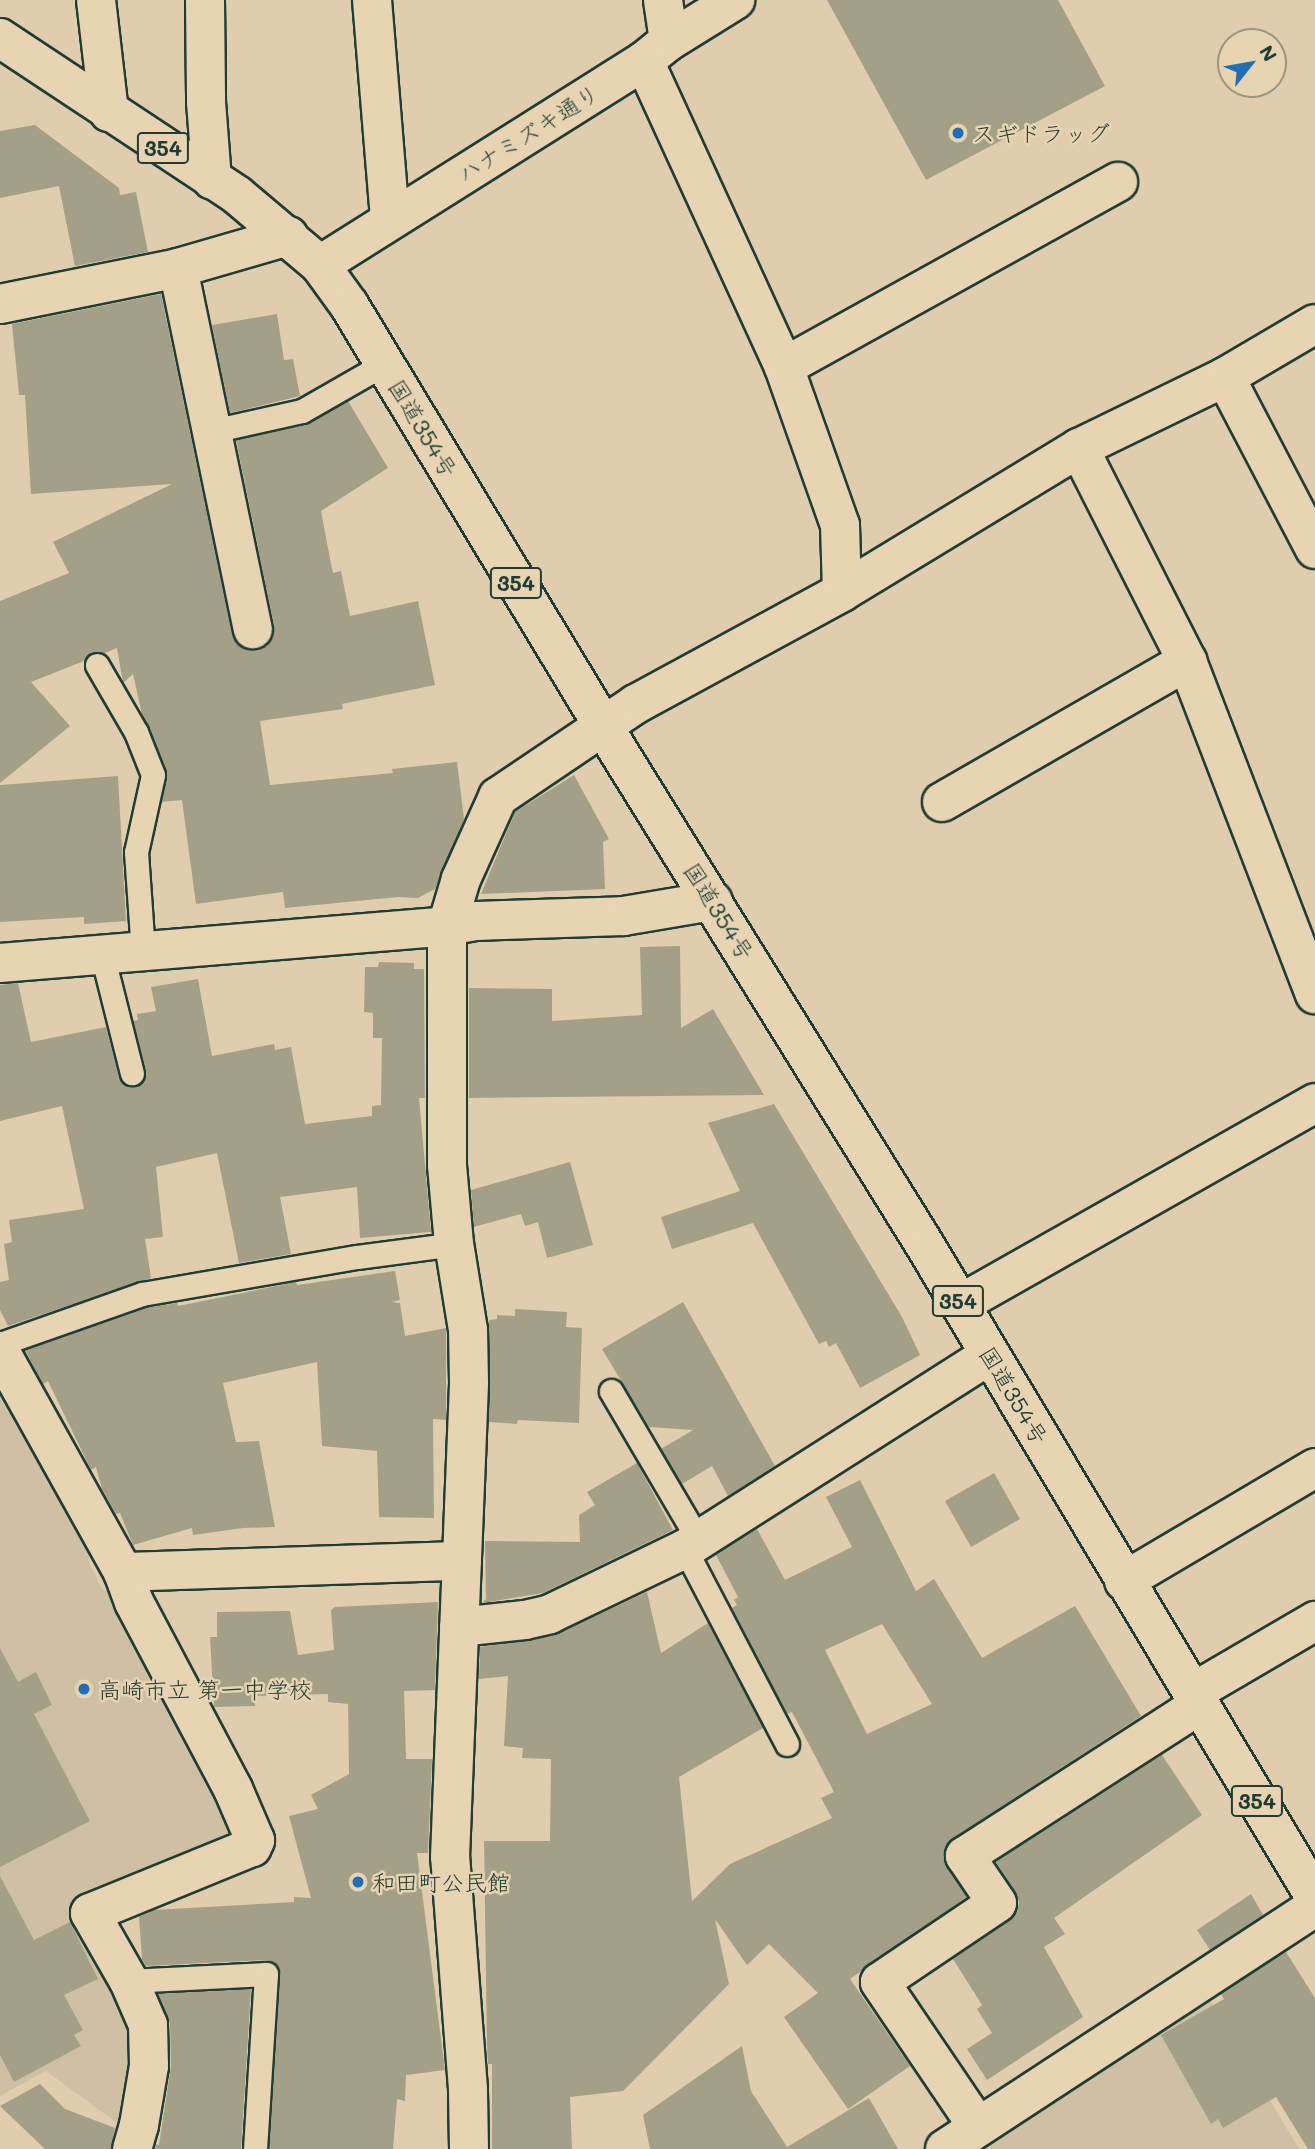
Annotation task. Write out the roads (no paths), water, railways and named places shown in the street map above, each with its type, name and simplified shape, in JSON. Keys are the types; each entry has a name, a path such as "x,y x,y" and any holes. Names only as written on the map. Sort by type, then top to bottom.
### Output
{"main road":[{"path":"96,0 109,112"},
{"path":"205,0 206,102 212,180"},
{"path":"372,0 390,219"},
{"path":"663,0 657,51 784,367 840,525 842,592"},
{"name":"ハナミズキ通り","path":"320,265 734,0"},
{"name":"国道354号","path":"0,38 212,180 288,236 320,265 349,305 960,1304 1315,1898"},
{"path":"784,367 1118,182"},
{"path":"0,304 178,268 288,236"},
{"path":"178,268 253,628"},
{"path":"469,2149 468,2089 450,1857 469,1356 447,1165 447,926 461,879 498,797 636,704 842,592 1079,448 1225,377 1315,324"},
{"path":"1225,377 1315,549"},
{"path":"1079,448 1188,661 1315,994"},
{"path":"942,802 1188,661"},
{"path":"0,962 447,926 476,921 623,916 713,901"},
{"path":"960,1304 1315,1102"},
{"path":"0,1351 123,1572 134,1602 233,1789 255,1840 252,1847 90,1913 129,1981 148,2025 149,2066 132,2149"},
{"path":"459,1627 525,1620 550,1614 692,1545 990,1355"},
{"path":"1124,1581 1315,1468"},
{"path":"123,1572 462,1561"},
{"path":"978,2127 880,1982 997,1903 965,1856 1315,1621"},
{"path":"945,2149 1315,1907"}],"lane":[{"path":"212,431 302,411 384,363"},
{"path":"97,664 136,732 153,775 136,852 143,951"},
{"path":"102,954 132,1073"},
{"path":"0,1344 142,1294 454,1244"},
{"path":"611,1391 692,1545 787,1744"},
{"path":"129,1981 266,1974 255,2149"}],"place":[{"name":"スギドラッグ","path":"958,133"},
{"name":"高崎市立 第一中学校","path":"84,1689"},
{"name":"和田町公民館","path":"358,1882"}]}
